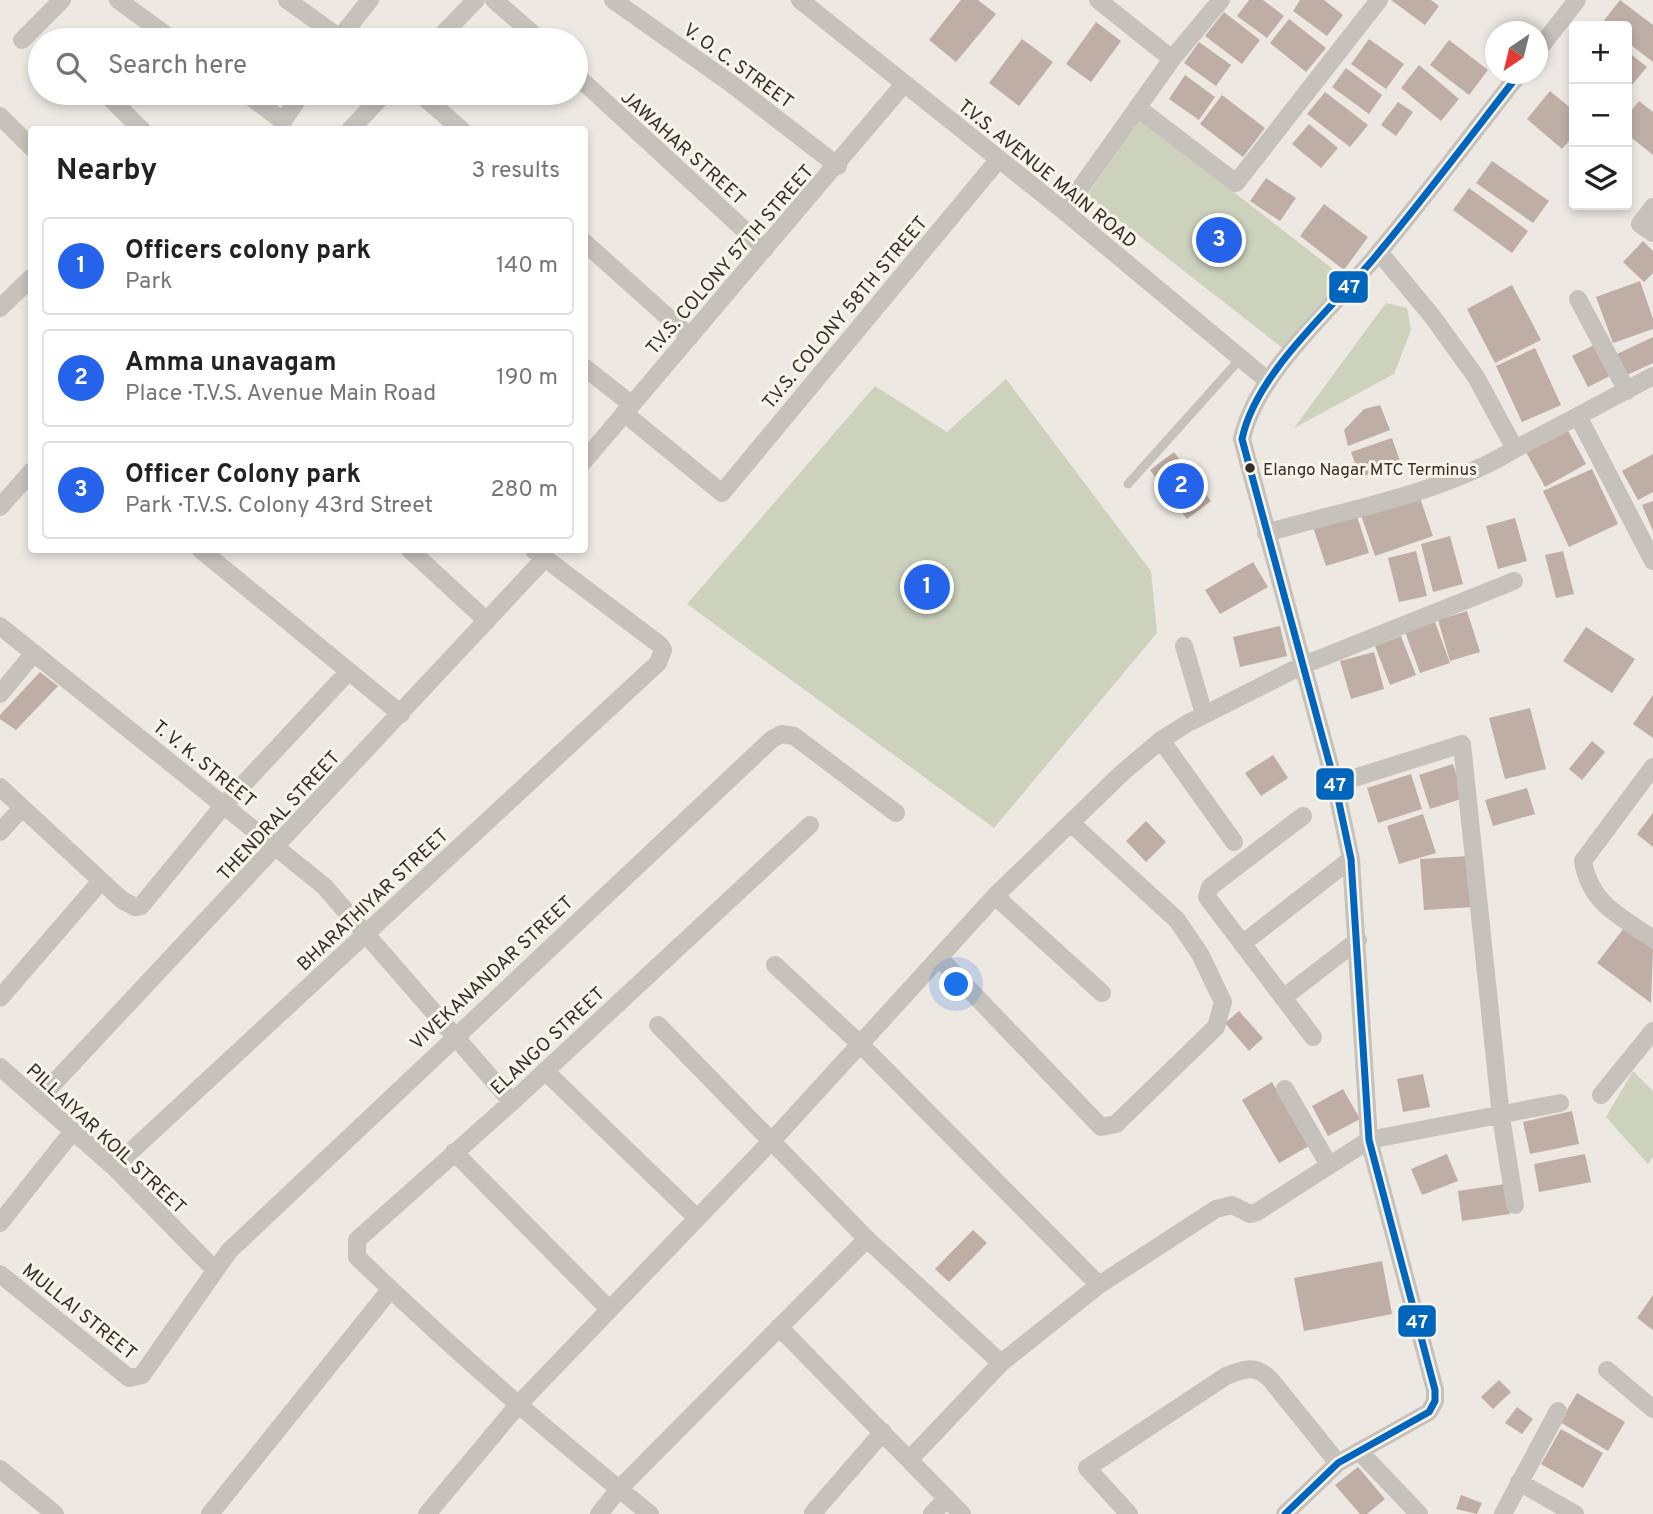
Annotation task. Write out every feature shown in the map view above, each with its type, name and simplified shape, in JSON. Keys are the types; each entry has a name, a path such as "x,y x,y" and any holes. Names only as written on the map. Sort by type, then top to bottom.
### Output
{"street":[{"path":"34,28 62,0"},
{"path":"118,0 156,28"},
{"path":"287,0 324,28"},
{"path":"348,28 370,0"},
{"path":"448,28 476,0"},
{"path":"494,0 526,28"},
{"name":"V. O. C. STREET","path":"613,0 733,85 838,166"},
{"name":"T.V.S. AVENUE MAIN ROAD","path":"800,0 1064,211 1267,380"},
{"path":"1098,0 1172,59"},
{"path":"1064,211 1172,59 1221,0"},
{"path":"1138,108 1236,183 1379,0"},
{"path":"1548,37 1577,0"},
{"path":"22,40 28,34"},
{"path":"1285,1514 1338,1463 1429,1412 1435,1401 1436,1390 1369,1140 1351,859 1335,784 1301,666 1242,439 1246,419 1267,380 1380,252 1511,84"},
{"name":"T.V.S. COLONY 57TH STREET","path":"588,456 838,166 904,85"},
{"name":"JAWAHAR STREET","path":"588,86 765,249"},
{"path":"117,105 138,126"},
{"path":"261,105 283,121 294,105"},
{"path":"354,126 374,105"},
{"path":"433,105 457,126"},
{"path":"0,116 28,144"},
{"name":"T.V.S. COLONY 58TH STREET","path":"628,408 722,493 999,159"},
{"path":"1653,208 1640,224 1653,233"},
{"path":"588,246 690,337"},
{"path":"1380,252 1432,316 1476,377 1515,449"},
{"path":"0,308 28,281"},
{"path":"1578,299 1627,391"},
{"path":"588,372 628,408"},
{"path":"1266,533 1435,485 1492,462 1653,376"},
{"path":"1578,416 1653,561"},
{"path":"0,507 28,476"},
{"path":"205,553 401,714"},
{"path":"413,553 487,621"},
{"name":"THENDRAL STREET","path":"38,1100 487,621 540,553"},
{"name":"BHARATHIYAR STREET","path":"114,1167 658,663 663,650 660,645 540,553"},
{"path":"427,1514 518,1405 772,1140 995,896 1122,773 1161,740 1205,714 1301,666 1514,581"},
{"name":"T. V. K. STREET","path":"0,626 324,886 512,1102"},
{"path":"1184,646 1205,714"},
{"path":"0,694 34,653"},
{"path":"0,787 122,900 135,907 141,906 224,805 349,671"},
{"name":"VIVEKANANDAR STREET","path":"136,1378 148,1369 229,1251 454,1035 772,739 782,734 794,736 895,813"},
{"path":"1161,740 1234,842"},
{"path":"1335,784 1462,744 1501,1117 1515,1205"},
{"path":"1652,770 1583,861 1586,879 1602,903 1653,939"},
{"path":"0,832 22,808"},
{"path":"1303,816 1207,893 1210,902 1313,1037"},
{"path":"939,958 1101,1127 1116,1124 1216,1027 1223,1002 1200,954 1177,920 1072,824"},
{"name":"ELANGO STREET","path":"650,1514 518,1405 390,1290 357,1257 357,1240 512,1102 810,825"},
{"path":"1242,944 1351,859"},
{"path":"0,998 101,881"},
{"path":"995,896 1101,993"},
{"path":"1283,998 1358,940"},
{"path":"775,965 860,1044 1099,1284"},
{"path":"658,1025 867,1239 1001,1363"},
{"path":"1601,1095 1653,1031"},
{"name":"PILLAIYAR KOIL STREET","path":"0,1067 114,1167 215,1270"},
{"path":"545,1071 697,1218"},
{"path":"1286,1089 1329,1165"},
{"path":"910,1459 1001,1363 1099,1284 1216,1209 1232,1205 1250,1214 1257,1212 1369,1140 1501,1117 1560,1103"},
{"path":"0,1223 73,1131"},
{"path":"454,1152 609,1309"},
{"path":"599,1514 619,1489 867,1239"},
{"name":"MULLAI STREET","path":"0,1274 124,1374 136,1378"},
{"path":"210,1514 390,1290"},
{"path":"779,1327 962,1514"},
{"path":"1129,1514 1087,1468 1226,1376 1244,1369 1262,1371 1338,1463"},
{"path":"1607,1370 1653,1409"},
{"path":"1503,1514 1558,1411"},
{"path":"813,1513 883,1432"},
{"path":"1359,1451 1419,1514"},
{"path":"0,1469 55,1514"},
{"path":"1519,1482 1575,1514"},
{"path":"932,1514 947,1498"}],"lane":[{"path":"1128,484 1241,358"}],"green space":[{"path":"1140,119 1352,284 1294,357 1087,195"},
{"path":"1386,303 1407,308 1411,330 1394,374 1294,428"},
{"path":"1006,379 1151,571 1157,633 994,828 687,604 875,386 947,432"},
{"path":"1633,1071 1653,1091 1653,1157 1648,1164 1606,1117"}],"building":[{"path":"961,0 978,0 996,14 956,62 929,40"},
{"path":"1249,0 1263,0 1284,16 1267,38 1237,16"},
{"path":"1300,0 1324,0 1343,15 1327,36 1293,11"},
{"path":"1391,0 1431,0 1439,6 1425,25"},
{"path":"1620,0 1653,25 1653,62 1632,46 1632,21 1604,21"},
{"path":"1224,12 1260,40 1242,64 1205,36"},
{"path":"1289,19 1326,48 1306,72 1270,43"},
{"path":"1096,22 1121,41 1091,82 1066,64"},
{"path":"1022,39 1053,62 1019,106 989,83"},
{"path":"1369,39 1404,64 1386,89 1351,64"},
{"path":"1449,40 1485,68 1485,74 1469,95 1430,65"},
{"path":"1199,42 1231,65 1216,86 1184,63"},
{"path":"1632,55 1647,67 1632,85"},
{"path":"1419,65 1459,99 1441,121 1401,88"},
{"path":"1346,68 1382,95 1369,114 1332,87"},
{"path":"1185,75 1215,97 1199,120 1169,99"},
{"path":"1550,91 1569,107 1569,141 1562,149 1527,119"},
{"path":"1325,92 1368,125 1350,147 1307,114"},
{"path":"1222,95 1265,128 1243,157 1200,124"},
{"path":"1639,101 1653,112 1653,155 1632,138 1632,110"},
{"path":"1398,102 1413,112 1396,136 1381,125"},
{"path":"1309,124 1338,148 1321,168 1292,144"},
{"path":"1492,161 1549,201 1533,223 1476,183"},
{"path":"1266,178 1296,198 1280,221 1250,201"},
{"path":"1469,188 1528,231 1512,253 1453,210"},
{"path":"1324,204 1368,237 1344,270 1300,236"},
{"path":"1643,241 1653,251 1653,273 1644,282 1623,262"},
{"path":"1640,281 1653,319 1653,329 1613,343 1596,297"},
{"path":"1512,285 1541,340 1495,363 1467,309"},
{"path":"1653,337 1653,363 1627,375 1617,354"},
{"path":"1596,344 1612,375 1588,387 1572,356"},
{"path":"1535,348 1561,405 1522,422 1496,366"},
{"path":"1380,405 1390,430 1348,446 1344,430 1364,409"},
{"path":"1566,427 1586,464 1545,487 1525,450"},
{"path":"1392,438 1401,464 1360,477 1351,452"},
{"path":"1174,452 1211,501 1187,519 1150,470"},
{"path":"1653,454 1653,492 1638,500 1622,471"},
{"path":"1592,469 1618,524 1569,547 1543,491"},
{"path":"1419,495 1433,536 1375,556 1361,515"},
{"path":"1653,501 1653,531 1642,505"},
{"path":"1355,510 1369,553 1326,566 1312,524"},
{"path":"1515,518 1527,561 1498,569 1486,526"},
{"path":"1450,536 1463,584 1433,592 1421,544"},
{"path":"1416,551 1427,596 1399,602 1388,558"},
{"path":"1563,551 1574,594 1556,598 1545,555"},
{"path":"1253,562 1268,587 1220,614 1205,590"},
{"path":"1467,611 1480,652 1450,661 1438,620"},
{"path":"1435,622 1450,663 1420,673 1405,632"},
{"path":"1280,626 1287,656 1240,667 1233,637"},
{"path":"1586,627 1635,659 1612,693 1563,661"},
{"path":"1401,636 1416,675 1390,685 1375,646"},
{"path":"1374,652 1384,689 1351,699 1340,661"},
{"path":"40,672 58,686 16,730 0,719 0,715"},
{"path":"1653,695 1653,738 1633,724"},
{"path":"1530,708 1546,769 1505,779 1489,718"},
{"path":"1592,741 1605,752 1582,780 1569,769"},
{"path":"1273,755 1288,778 1261,796 1245,773"},
{"path":"1453,764 1464,798 1430,809 1419,775"},
{"path":"1411,774 1422,809 1378,823 1367,788"},
{"path":"1527,788 1535,814 1493,826 1485,800"},
{"path":"1653,813 1653,847 1637,834"},
{"path":"1423,814 1436,853 1399,864 1387,826"},
{"path":"1146,821 1166,842 1146,862 1126,841"},
{"path":"1469,856 1473,907 1424,910 1420,859"},
{"path":"1624,928 1653,949 1651,1003 1597,963"},
{"path":"1239,1011 1263,1038 1249,1051 1225,1023"},
{"path":"1423,1074 1430,1107 1403,1112 1397,1079"},
{"path":"1272,1082 1309,1146 1279,1163 1242,1100"},
{"path":"1343,1089 1360,1119 1328,1136 1312,1106"},
{"path":"1572,1111 1579,1144 1530,1154 1523,1122"},
{"path":"1447,1154 1458,1181 1422,1195 1411,1169"},
{"path":"1585,1154 1591,1182 1539,1192 1534,1164"},
{"path":"1505,1184 1510,1214 1462,1221 1458,1191"},
{"path":"973,1230 987,1243 949,1282 935,1269"},
{"path":"1382,1261 1392,1314 1304,1331 1294,1278"},
{"path":"1653,1295 1653,1330 1637,1318"},
{"path":"1499,1380 1511,1392 1493,1409 1481,1397"},
{"path":"1577,1393 1625,1422 1608,1451 1560,1422"},
{"path":"1517,1407 1533,1419 1522,1434 1505,1423"},
{"path":"1561,1429 1603,1453 1583,1488 1541,1464"},
{"path":"1358,1467 1385,1499 1367,1514 1360,1514 1335,1485"},
{"path":"1461,1495 1482,1503 1477,1514 1456,1509"}],"transit line":[{"name":"47","path":"1285,1514 1338,1463 1429,1412 1435,1401 1435,1390 1369,1140 1351,859 1335,784 1242,439 1250,414 1280,364 1380,251 1511,84"}],"place":[{"name":"Officer Colony park","path":"1219,240"},
{"name":"Elango Nagar MTC Terminus","path":"1250,468"},
{"name":"Amma unavagam","path":"1181,486"},
{"name":"Officers colony park","path":"927,587"}]}
